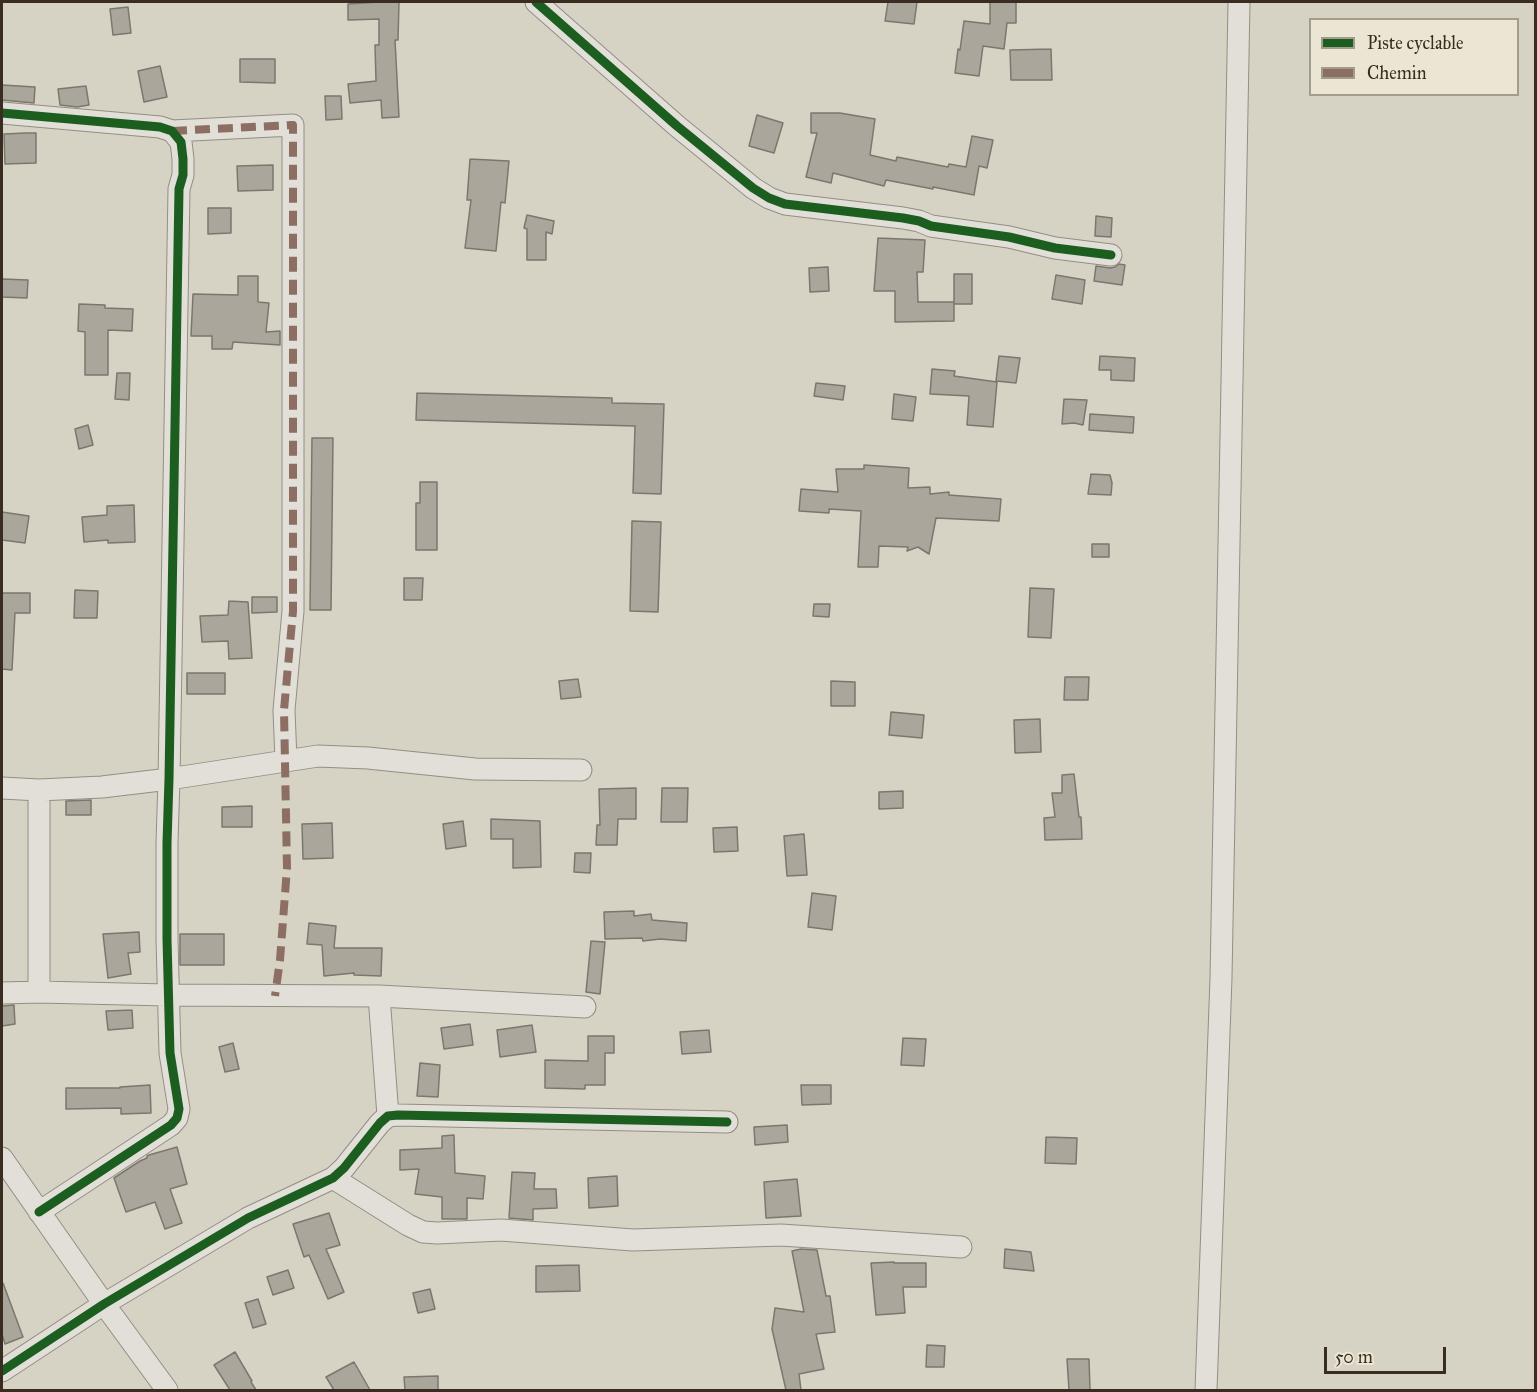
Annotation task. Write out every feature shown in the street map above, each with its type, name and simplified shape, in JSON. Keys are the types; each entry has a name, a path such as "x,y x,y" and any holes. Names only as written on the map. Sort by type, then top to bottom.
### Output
{"street":[{"path":"536,2 677,126 753,188 769,198 785,204 903,218 931,226 1009,237 1055,248 1111,255"},
{"path":"1206,1390 1222,966 1239,2"},
{"path":"2,113 160,127 172,131 293,125 294,600 284,710 286,761"},
{"path":"39,1212 171,1125 177,1118 179,1109 170,1053 167,995 167,843 179,189 183,175 181,142 172,131"},
{"path":"2,788 39,790 102,787 318,756 475,769 581,770"},
{"path":"39,790 39,992"},
{"path":"2,993 379,996 585,1006"},
{"path":"379,996 388,1116"},
{"path":"2,1371 104,1304 248,1218 333,1178 388,1116 727,1122"},
{"path":"2,1158 167,1390"},
{"path":"333,1178 423,1232 501,1230 633,1240 781,1235 961,1247"}],"building":[{"path":"399,2 398,40 395,40 399,117 382,118 381,100 350,103 348,84 376,81 375,45 379,45 379,19 348,20 348,4"},
{"path":"888,2 917,2 914,24 885,21"},
{"path":"990,2 1016,2 1016,23 1007,23 1004,49 983,46 979,76 955,73 964,21 990,24"},
{"path":"128,7 131,33 113,35 110,9"},
{"path":"1051,49 1052,80 1011,80 1010,50"},
{"path":"240,59 275,59 275,83 240,82"},
{"path":"160,66 167,97 144,102 138,71"},
{"path":"2,85 35,87 34,103 2,100"},
{"path":"86,86 89,105 77,107 60,105 58,89"},
{"path":"325,96 341,96 342,119 326,120"},
{"path":"811,113 840,113 875,119 870,155 896,161 897,157 948,167 949,164 966,167 972,136 993,140 987,168 979,166 974,195 886,180 884,186 833,173 831,183 806,177 817,133 811,133"},
{"path":"757,115 783,123 774,153 749,146"},
{"path":"36,133 36,163 5,164 4,134"},
{"path":"470,159 509,161 505,203 501,202 496,251 465,248 471,200 467,200"},
{"path":"273,165 273,190 238,191 237,166"},
{"path":"208,208 231,208 231,233 208,234"},
{"path":"527,215 554,221 552,234 546,232 546,260 527,260 527,229 524,228"},
{"path":"1096,216 1112,218 1111,237 1095,236"},
{"path":"878,238 925,240 923,272 917,272 918,302 954,302 954,321 895,322 895,291 874,291"},
{"path":"1119,264 1125,265 1122,285 1094,281 1096,266 1110,268"},
{"path":"828,267 829,291 810,292 809,268"},
{"path":"954,274 972,274 972,304 954,304"},
{"path":"1056,275 1085,280 1082,304 1052,299"},
{"path":"238,276 258,276 258,302 269,303 266,332 280,331 280,345 233,342 232,349 212,349 212,336 191,336 193,294 238,295"},
{"path":"2,279 28,280 27,298 2,297"},
{"path":"79,304 133,309 132,331 108,330 108,375 85,375 85,332 78,331"},
{"path":"999,356 1020,358 1016,383 996,381"},
{"path":"1100,356 1135,358 1134,381 1111,380 1111,370 1099,370"},
{"path":"932,369 955,371 954,376 997,382 993,427 967,425 969,396 930,394"},
{"path":"117,373 130,373 129,400 115,399"},
{"path":"816,383 845,386 843,400 814,396"},
{"path":"417,393 612,398 612,403 664,404 661,494 633,493 635,426 416,420"},
{"path":"894,394 916,397 913,421 892,419"},
{"path":"1064,399 1087,400 1083,425 1062,424"},
{"path":"1090,414 1134,417 1133,433 1089,430"},
{"path":"88,425 93,445 79,449 75,429"},
{"path":"312,438 333,438 331,610 310,610"},
{"path":"864,465 909,468 908,488 930,487 930,494 949,492 949,495 1001,499 999,521 936,518 929,554 918,547 907,551 908,547 879,546 878,567 858,567 861,511 829,509 829,513 799,511 801,489 838,492 836,469 864,469"},
{"path":"1091,474 1110,475 1111,495 1088,494"},
{"path":"420,482 437,482 437,550 416,550 416,503 420,503"},
{"path":"134,505 135,542 108,543 108,540 84,542 82,517 107,515 107,506"},
{"path":"2,512 29,516 25,543 2,540"},
{"path":"632,521 661,522 658,612 630,611"},
{"path":"1092,544 1109,544 1109,557 1092,557"},
{"path":"404,578 423,578 422,600 404,600"},
{"path":"1030,588 1054,589 1051,638 1028,637"},
{"path":"75,590 98,591 97,618 74,618"},
{"path":"2,593 30,593 30,613 15,613 12,670 2,669"},
{"path":"252,597 277,597 277,612 252,613"},
{"path":"229,601 248,602 252,658 229,659 228,641 202,642 200,616 228,615"},
{"path":"814,604 830,604 829,617 813,616"},
{"path":"187,673 225,673 225,694 187,694"},
{"path":"1065,677 1089,677 1088,700 1064,700"},
{"path":"578,679 581,697 561,699 559,681"},
{"path":"831,681 855,682 855,706 831,706"},
{"path":"891,712 924,715 922,738 889,735"},
{"path":"1040,719 1041,752 1015,753 1014,720"},
{"path":"1074,774 1082,839 1045,840 1044,818 1055,817 1052,793 1062,793 1062,775"},
{"path":"636,788 636,819 618,819 617,845 596,845 597,825 600,825 599,789"},
{"path":"662,788 688,788 687,822 661,822"},
{"path":"903,791 903,808 879,809 879,792"},
{"path":"91,800 91,815 66,815 66,801"},
{"path":"252,806 252,827 222,827 222,807"},
{"path":"491,819 540,821 541,867 513,868 513,839 491,839"},
{"path":"463,821 466,846 446,849 443,824"},
{"path":"332,823 333,858 303,859 302,824"},
{"path":"737,827 738,851 714,852 713,828"},
{"path":"804,834 807,875 787,876 784,836"},
{"path":"575,853 591,853 590,873 574,872"},
{"path":"812,893 836,896 832,930 808,927"},
{"path":"634,911 634,916 651,914 652,920 687,923 686,941 660,939 643,941 642,938 605,939 604,912"},
{"path":"309,923 336,926 334,948 382,948 381,976 354,975 354,973 324,976 322,945 307,944"},
{"path":"139,932 140,952 128,953 131,974 108,978 103,934"},
{"path":"180,934 224,934 224,965 180,965"},
{"path":"591,941 605,942 600,994 586,992"},
{"path":"14,1005 15,1024 2,1026 2,1006"},
{"path":"132,1010 133,1028 108,1030 106,1011"},
{"path":"470,1024 473,1045 444,1049 441,1028"},
{"path":"532,1025 536,1052 500,1057 497,1030"},
{"path":"709,1030 711,1052 682,1054 680,1032"},
{"path":"588,1036 614,1036 614,1053 605,1053 605,1085 585,1085 585,1089 545,1088 545,1060 588,1061"},
{"path":"903,1038 926,1039 924,1066 901,1065"},
{"path":"233,1043 239,1069 225,1072 219,1047"},
{"path":"420,1063 440,1065 438,1097 417,1096"},
{"path":"150,1085 151,1113 121,1114 121,1108 66,1109 66,1088 120,1088"},
{"path":"801,1085 831,1085 831,1104 802,1105"},
{"path":"787,1125 788,1142 755,1145 754,1127"},
{"path":"454,1135 455,1173 485,1176 483,1199 467,1198 467,1219 442,1219 442,1197 415,1194 419,1169 400,1170 400,1150 442,1148 442,1136"},
{"path":"1046,1137 1077,1138 1076,1164 1045,1163"},
{"path":"177,1147 187,1184 170,1189 182,1223 165,1229 155,1202 126,1212 114,1178 149,1155"},
{"path":"512,1172 535,1173 534,1189 556,1189 557,1208 533,1209 533,1220 509,1218"},
{"path":"617,1176 618,1206 589,1208 588,1178"},
{"path":"797,1179 801,1216 766,1218 764,1182"},
{"path":"329,1213 340,1245 326,1249 344,1292 328,1299 309,1255 304,1257 293,1224"},
{"path":"1005,1249 1031,1252 1034,1271 1004,1268"},
{"path":"817,1250 826,1296 830,1296 835,1332 816,1334 824,1369 799,1374 801,1390 786,1390 772,1329 775,1308 804,1312 792,1251"},
{"path":"871,1263 926,1263 926,1287 903,1287 905,1313 876,1315"},
{"path":"579,1265 580,1291 536,1292 536,1266"},
{"path":"288,1270 294,1288 273,1295 267,1277"},
{"path":"2,1283 23,1337 5,1344 2,1334"},
{"path":"430,1289 435,1309 418,1313 413,1293"},
{"path":"258,1299 266,1324 253,1328 245,1303"},
{"path":"927,1345 945,1346 944,1367 926,1367"},
{"path":"235,1352 256,1390 230,1390 214,1365"},
{"path":"1067,1359 1089,1359 1090,1390 1069,1390"},
{"path":"354,1362 370,1390 334,1390 326,1377"},
{"path":"438,1376 438,1390 405,1390 404,1377"}],"marked path":[{"path":"172,131 293,125 293,611 284,710 287,868 275,996"}],"cycle path":[{"path":"536,2 677,126 753,188 769,198 785,204 903,218 931,226 1009,237 1055,248 1111,255"},
{"path":"2,113 160,127 172,131 181,142 183,159 183,175 179,189 167,843 170,1053 179,1109 177,1118 171,1125 39,1212"},
{"path":"2,1371 104,1304 248,1218 333,1178 388,1116 727,1122"}]}
